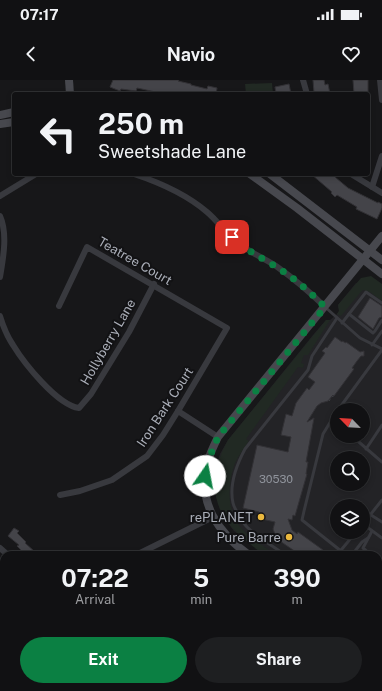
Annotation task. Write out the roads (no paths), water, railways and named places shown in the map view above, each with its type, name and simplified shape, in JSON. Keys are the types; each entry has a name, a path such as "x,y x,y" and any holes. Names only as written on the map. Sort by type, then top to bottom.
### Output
{"street":[{"path":"69,80 70,92"},
{"path":"303,80 306,92"},
{"path":"380,80 382,100"},
{"path":"0,115 12,112"},
{"path":"0,124 12,122"},
{"path":"372,187 382,156"},
{"path":"0,196 33,176"},
{"path":"139,176 183,194 208,212 240,246 277,267 315,297 325,307"},
{"path":"253,176 297,208 382,274"},
{"path":"273,176 382,260"},
{"path":"354,176 382,193"},
{"path":"0,216 4,237 0,277"},
{"path":"244,551 229,539 218,527 207,501 205,476 207,463 218,437 382,236"},
{"name":"Teatree Court","path":"59,306 87,247 154,284 227,328"},
{"name":"Hollyberry Lane","path":"0,316 4,330 12,344 42,382 66,404 79,408 95,388 129,332 154,284"},
{"name":"Iron Bark Court","path":"60,495 112,480 147,456 163,435 178,411 227,328"},
{"path":"178,411 218,437"},
{"path":"144,551 213,517"}],"lane":[{"path":"342,323 366,292 382,303"},
{"path":"325,307 360,338 382,350 342,403"},
{"path":"348,314 373,333 382,320"},
{"path":"280,551 247,526 233,504 233,488 238,461 245,449 308,370 312,356 337,318"},
{"path":"372,345 382,331"},
{"path":"330,422 323,434 302,520 341,551 350,539"},
{"path":"366,449 382,425"},
{"path":"360,443 382,462"},
{"path":"382,500 371,514 382,522"},
{"path":"370,535 372,531 382,538"},
{"path":"355,551 366,539"},
{"path":"366,551 363,548 368,539"}],"place":[{"name":"rePLANET","path":"261,517"},
{"name":"Pure Barre","path":"289,537"}]}
